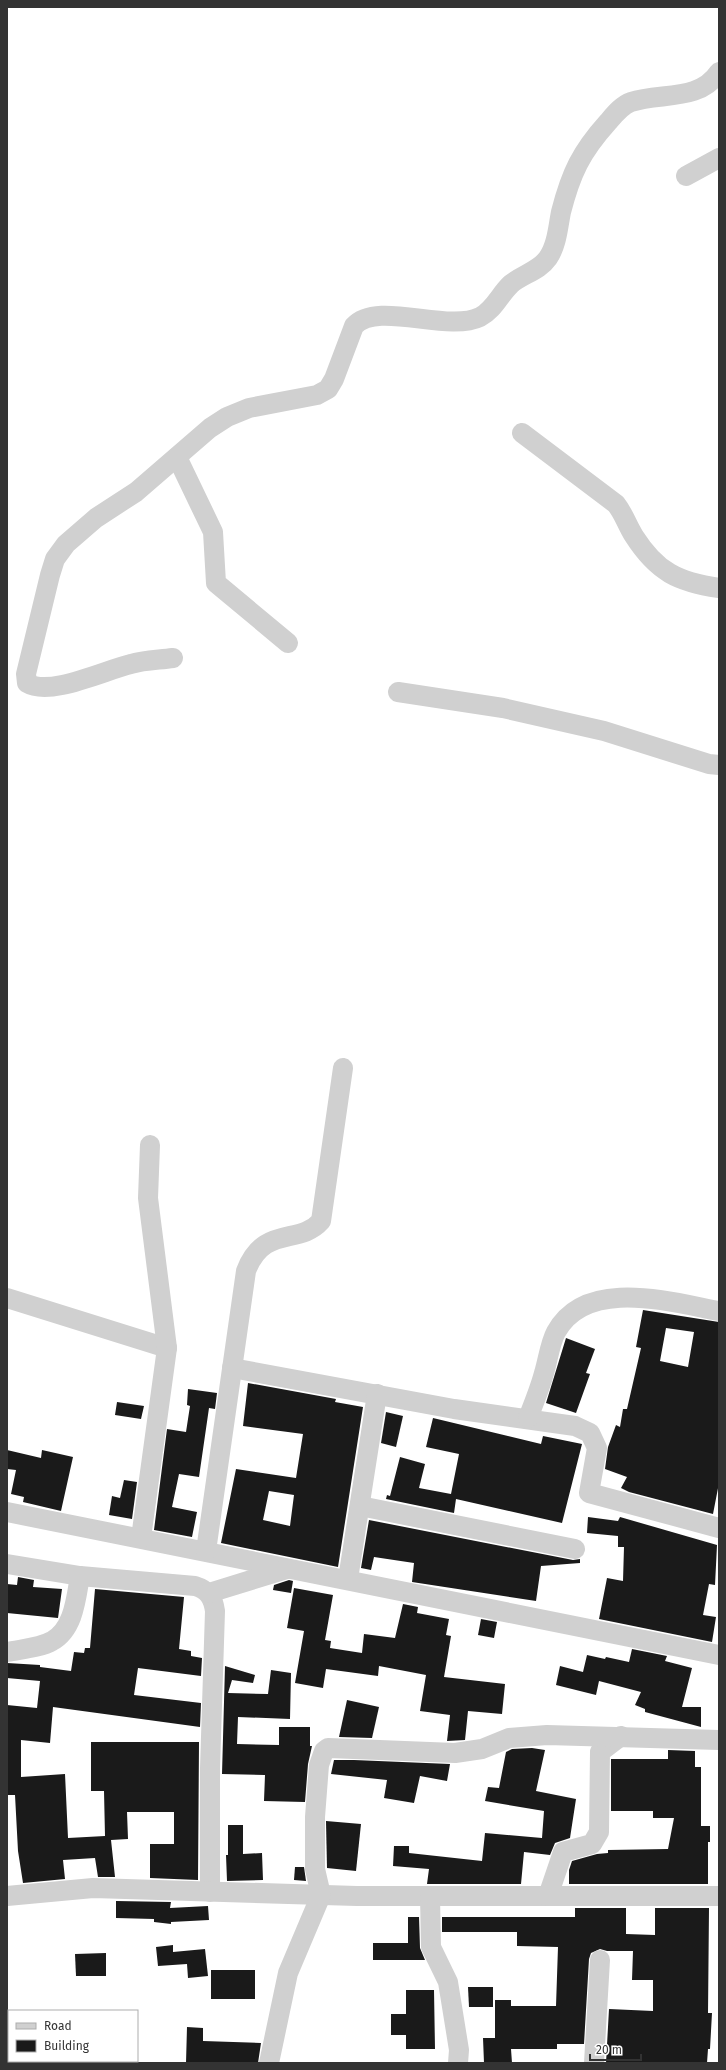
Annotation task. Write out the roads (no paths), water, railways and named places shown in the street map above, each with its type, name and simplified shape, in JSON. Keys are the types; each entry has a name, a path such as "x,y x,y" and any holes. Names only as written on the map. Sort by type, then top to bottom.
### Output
{"street":[{"path":"173,658 131,664 59,685 32,686 27,683 25,678 50,575 55,559 66,544 96,518 136,492 210,428 227,417 249,408 317,395 328,389 334,380 354,326 359,319 377,315 458,320 480,317 493,307 512,284 538,268 548,258 555,245 570,180 577,163 588,146 621,108 631,102 694,92 707,86 719,72"},
{"path":"686,176 719,158"},
{"path":"522,433 616,504 623,512 633,535 651,559 673,577 696,585 719,588"},
{"path":"176,457 213,532 216,583 288,643"},
{"path":"398,692 503,708 604,731 709,764 719,765"},
{"path":"206,1551 246,1271 252,1256 265,1244 309,1230 316,1227 321,1221 342,1068"},
{"path":"141,1538 167,1348 148,1198 150,1145"},
{"path":"528,1418 541,1384 556,1333 567,1316 583,1306 604,1299 628,1297 682,1304 719,1311"},
{"path":"7,1298 167,1348"},
{"path":"232,1368 454,1409 528,1418 575,1426 590,1434 597,1448 589,1493 719,1528"},
{"path":"348,1580 377,1394"},
{"path":"360,1506 575,1549"},
{"path":"7,1512 719,1655"},
{"path":"7,1564 80,1576 194,1586 203,1588 209,1593 215,1611 210,1768 210,1892"},
{"path":"209,1593 290,1568"},
{"path":"7,1652 51,1642 62,1634 72,1613 80,1576"},
{"path":"269,2063 288,1973 320,1895 316,1869 315,1818 319,1765 324,1751 328,1748 455,1753 482,1749 510,1738 548,1735 719,1740"},
{"path":"548,1896 563,1852 592,1844 599,1832 600,1752 621,1736"},
{"path":"7,1896 93,1888 320,1895 719,1896"},
{"path":"430,1896 431,1947 448,1982 459,2050 458,2063"},
{"path":"594,2063 600,1960"}]}
